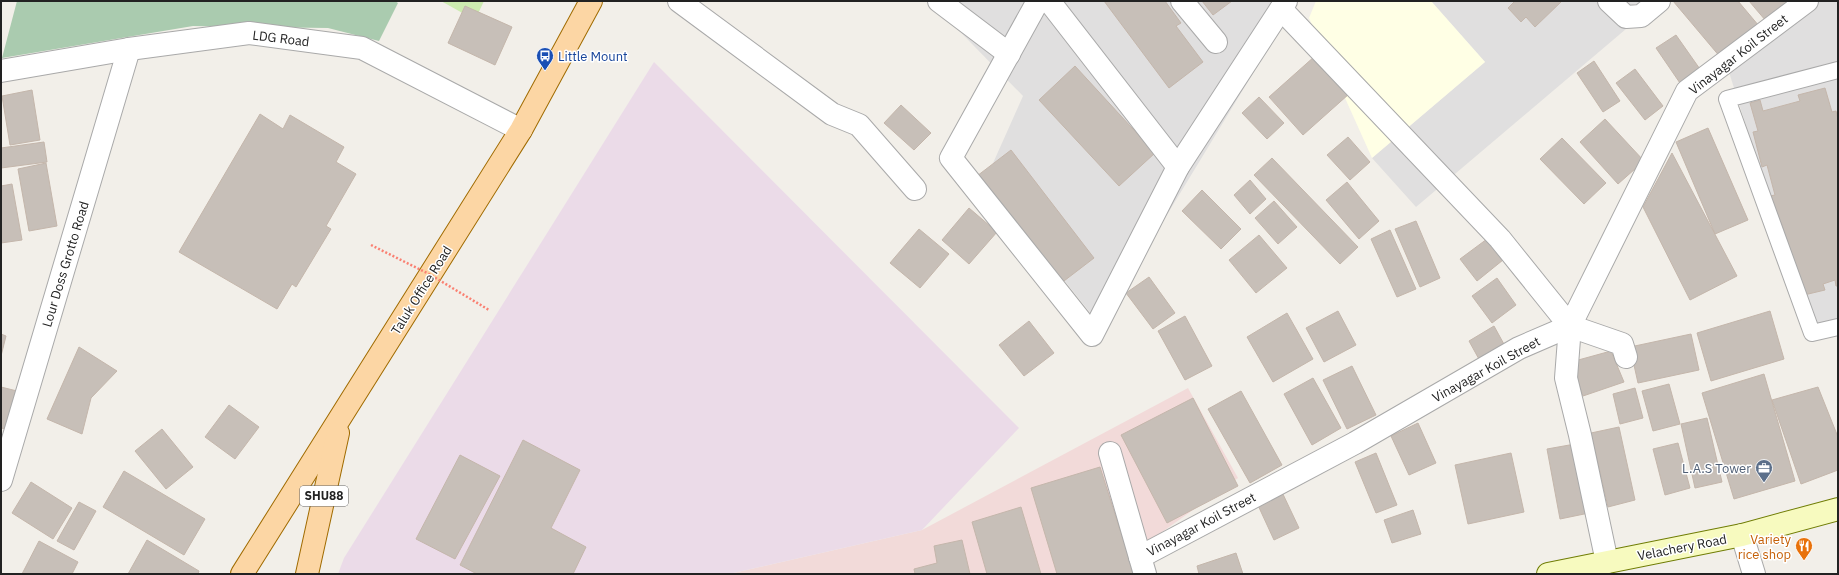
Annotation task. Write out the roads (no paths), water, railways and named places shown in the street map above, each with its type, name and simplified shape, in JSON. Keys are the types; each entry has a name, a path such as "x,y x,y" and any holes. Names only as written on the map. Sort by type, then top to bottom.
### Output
{"main road":[{"name":"Taluk Office Road","path":"242,574 521,130 591,1"},
{"name":"SHU88","path":"307,574 341,418"},
{"name":"Velachery Road","path":"1548,574 1742,535 1838,509"}],"street":[{"path":"679,1 832,114 859,124 915,189"},
{"path":"939,1 1009,54"},
{"path":"1038,1 951,158 1092,335 1178,167 1284,5 1500,239 1570,326 1622,344 1626,357"},
{"path":"1049,1 1178,167"},
{"path":"1182,1 1216,42"},
{"path":"1609,1 1626,17 1641,16 1659,1"},
{"name":"Vinayagar Koil Street","path":"1142,565 1519,348 1570,326 1688,91 1807,1"},
{"name":"LDG Road","path":"1,71 129,49 249,33 362,48 521,130"},
{"name":"Lour Doss Grotto Road","path":"1,480 129,49"},
{"path":"1570,326 1566,378 1580,435 1607,562"},
{"path":"1110,453 1142,565"},
{"path":"1742,535 1754,574"}],"lane":[{"path":"1838,70 1727,99 1812,333 1838,327"}],"place":[{"name":"Little Mount","path":"545,71"},
{"name":"L.A.S Tower","path":"1764,483"},
{"name":"Variety rice shop","path":"1804,561"}]}
